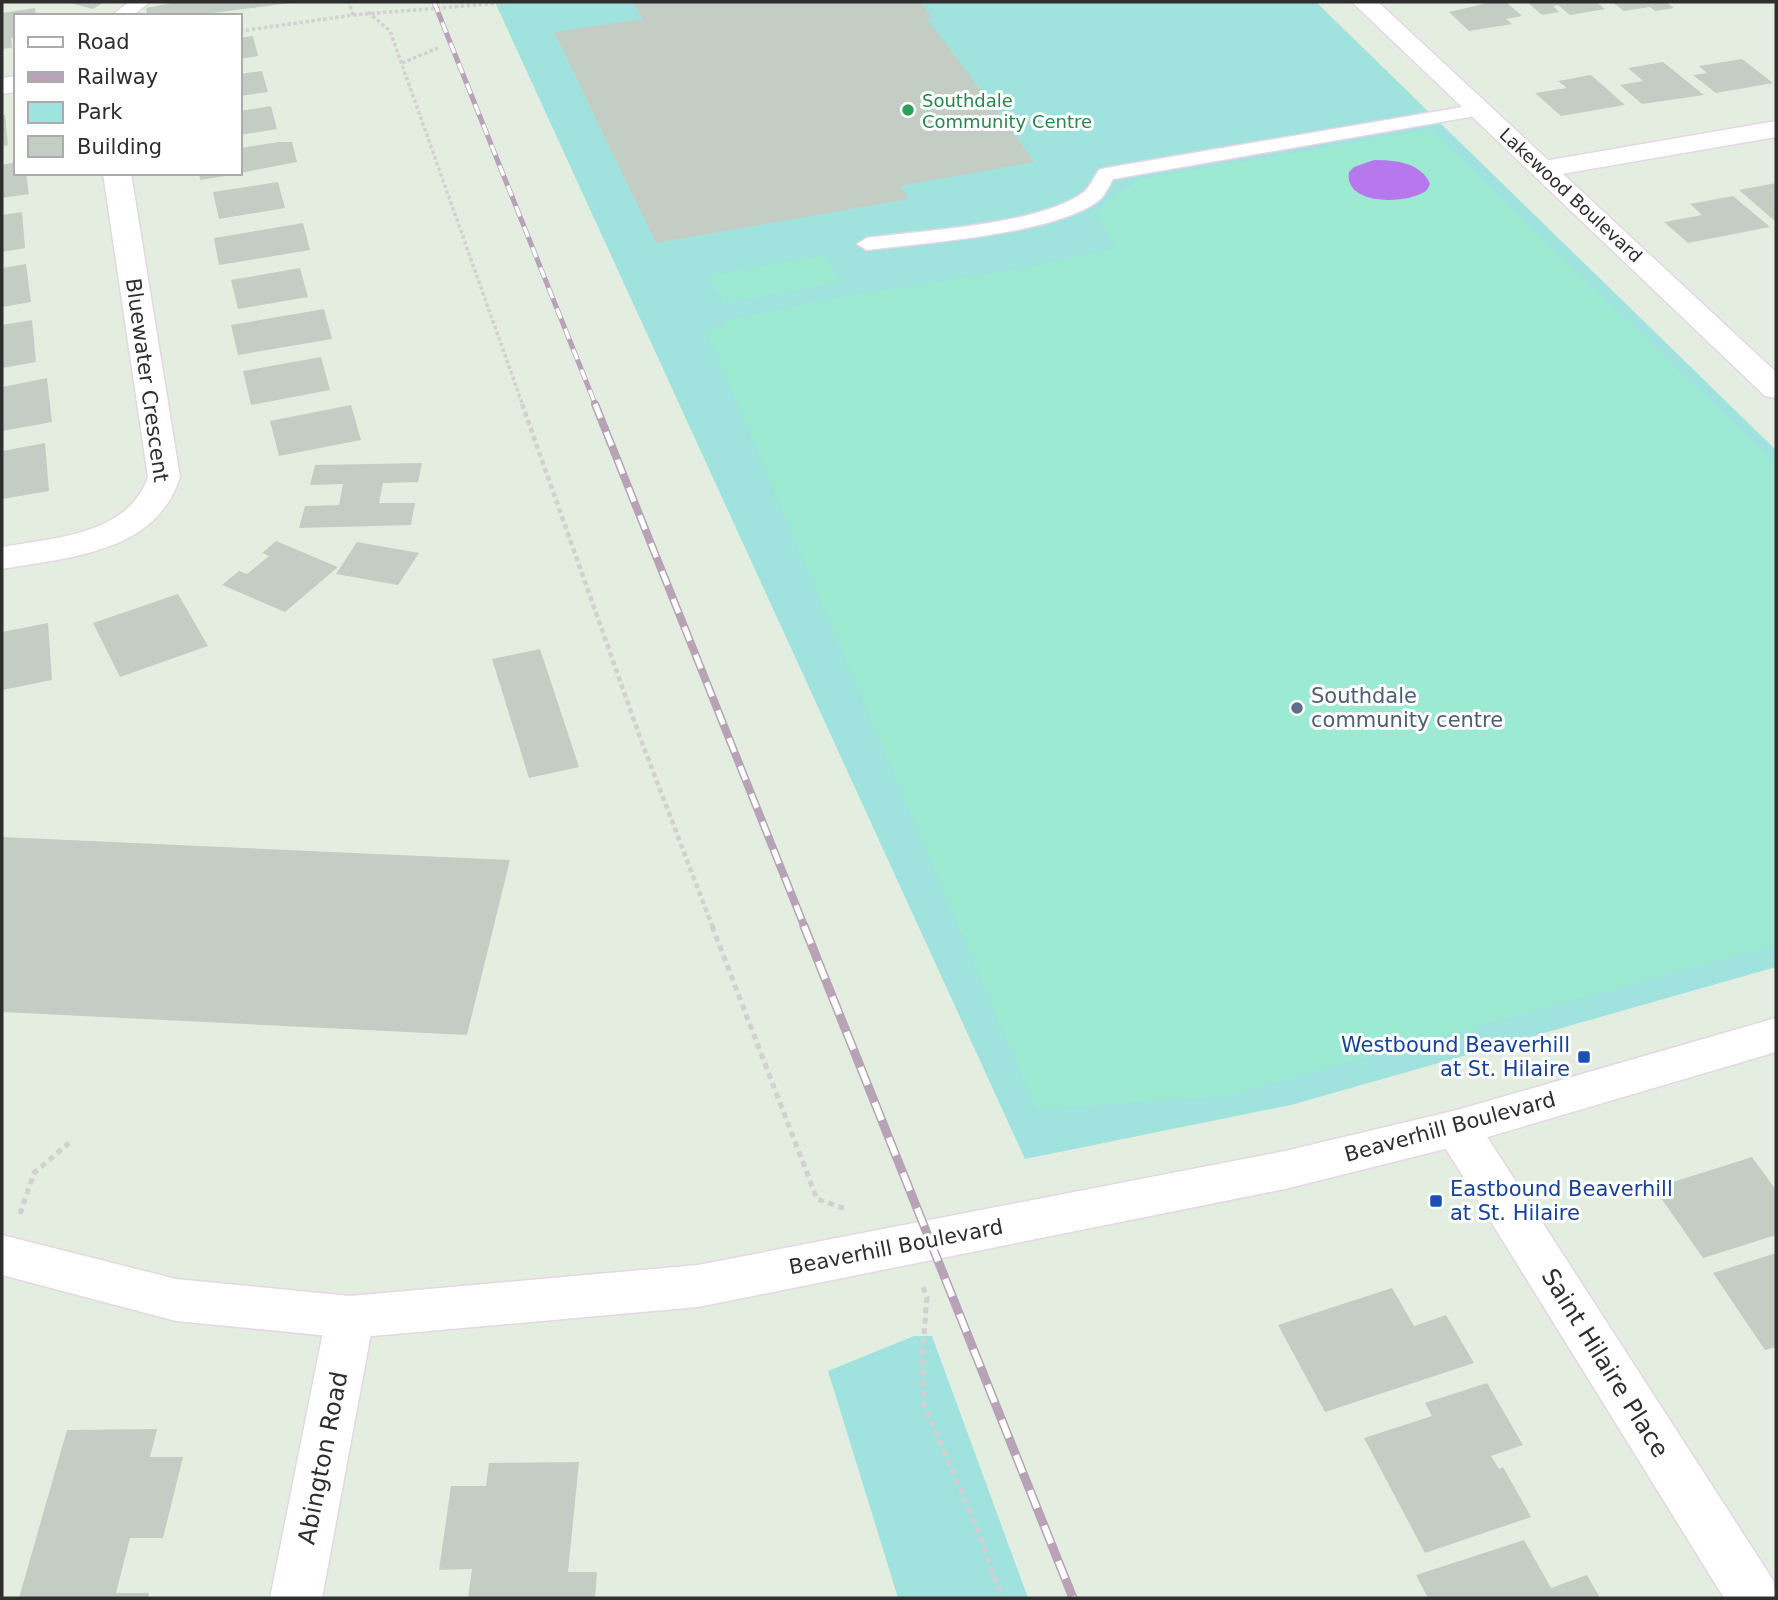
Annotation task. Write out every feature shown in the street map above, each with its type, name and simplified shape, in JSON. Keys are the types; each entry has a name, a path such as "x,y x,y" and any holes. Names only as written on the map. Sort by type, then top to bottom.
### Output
{"street":[{"name":"Lakewood Boulevard","path":"1364,2 1776,389"},
{"path":"1544,169 1776,129"},
{"name":"Bluewater Crescent","path":"2,558 117,532 144,516 162,493 164,477 117,175"},
{"name":"Beaverhill Boulevard","path":"4,1255 176,1300 350,1317 698,1286 1285,1170 1457,1128 1771,1044"},
{"name":"Saint Hilaire Place","path":"1457,1128 1754,1598"},
{"name":"Abington Road","path":"296,1598 350,1317"}],"lane":[{"path":"123,14 141,2"},
{"path":"867,244 1037,218 1068,210 1093,195 1106,174 1480,110"}],"path":[{"path":"349,2 353,15"},
{"path":"242,31 368,12 400,14 513,2"},
{"path":"368,12 390,31 641,740 817,1199 890,1223 928,1297 922,1359 924,1405 975,1524 1002,1598"},
{"path":"402,63 438,48"},
{"path":"4,1255 34,1173 69,1143"}],"green space":[{"name":"Southdale community centre","path":"495,2 1316,2 1776,450 1776,967 1291,1105 1025,1159"},
{"name":"Southdale community centre","path":"1430,130 1776,465 1776,944 1226,1096 1036,1109 706,330 724,325 730,320 840,297 1021,269 1117,248 1096,215 1107,202 1141,179"},
{"path":"825,255 841,282 724,303 710,276"},
{"path":"914,1336 932,1336 1028,1598 898,1598 828,1371"}],"shaded area":[{"path":"1374,160 1398,162 1414,167 1430,184 1427,190 1406,198 1393,200 1366,197 1350,183 1349,172 1354,167"}],"building":[{"path":"66,2 104,2 93,9"},
{"path":"176,2 290,2 205,14 147,14 146,8"},
{"path":"633,2 920,2 933,18 927,19 1035,162 900,186 909,199 656,243 554,32 643,19"},
{"path":"1492,2 1506,2 1522,16 1506,19 1512,24 1469,31 1449,12"},
{"path":"1527,2 1596,2 1605,9 1570,15 1558,5 1553,6 1559,12 1542,15"},
{"path":"1612,2 1666,2 1674,8 1655,11 1650,7 1624,11"},
{"path":"35,8 36,14 14,14 12,48 2,49 2,13"},
{"path":"253,36 258,56 242,59 242,38"},
{"path":"1742,59 1773,83 1716,93 1693,75 1707,73 1699,66"},
{"path":"1663,62 1704,95 1642,104 1620,85 1643,81 1628,68"},
{"path":"262,71 268,92 242,96 242,74"},
{"path":"1591,75 1625,105 1561,116 1535,93 1567,88 1558,81"},
{"path":"271,106 277,129 242,135 242,111"},
{"path":"2,115 5,115 8,145 2,146"},
{"path":"292,142 297,162 242,173 242,148"},
{"path":"14,162 14,175 26,175 29,194 2,198 2,165"},
{"path":"199,175 231,175 200,180"},
{"path":"278,182 285,208 219,219 213,192"},
{"path":"1776,183 1776,222 1739,190"},
{"path":"1733,196 1770,227 1688,243 1664,222 1702,215 1690,204"},
{"path":"22,212 25,248 2,252 2,215"},
{"path":"303,223 310,250 219,265 214,238"},
{"path":"26,264 31,302 2,307 2,268"},
{"path":"300,268 308,297 238,309 231,280"},
{"path":"324,309 332,339 238,355 231,325"},
{"path":"32,320 36,362 2,368 2,325"},
{"path":"321,357 330,390 251,405 243,371"},
{"path":"47,378 52,422 2,431 2,387"},
{"path":"351,405 361,440 279,456 270,421"},
{"path":"45,443 49,491 2,499 2,451"},
{"path":"422,463 418,482 383,483 379,503 415,503 411,525 299,528 305,506 339,505 343,484 310,485 315,465"},
{"path":"276,541 338,567 285,612 222,585 239,571 247,574 269,556 262,553"},
{"path":"357,542 419,553 398,585 336,574"},
{"path":"178,594 208,646 120,677 93,623"},
{"path":"48,623 52,680 2,690 2,632"},
{"path":"540,649 579,767 529,778 492,659"},
{"path":"2,837 510,860 467,1035 2,1012"},
{"path":"1752,1157 1776,1190 1776,1235 1703,1258 1654,1188"},
{"path":"1776,1253 1776,1347 1765,1350 1713,1273"},
{"path":"1392,1288 1414,1326 1446,1315 1474,1363 1325,1412 1278,1325"},
{"path":"1487,1383 1523,1445 1491,1456 1499,1469 1503,1467 1531,1517 1425,1553 1364,1438 1432,1416 1425,1403"},
{"path":"157,1429 150,1457 183,1457 163,1538 130,1538 116,1593 149,1593 148,1598 19,1598 67,1430"},
{"path":"579,1462 568,1572 597,1572 595,1598 468,1598 472,1569 439,1570 451,1486 486,1486 489,1463"},
{"path":"1524,1540 1551,1588 1587,1575 1600,1598 1428,1598 1416,1575"}],"railway":[{"path":"434,2 596,406"},
{"path":"595,404 805,928"},
{"path":"804,926 1073,1598"}],"place":[{"name":"Southdale Community Centre","path":"908,110"},
{"name":"Southdale community centre","path":"1297,708"},
{"name":"Westbound Beaverhill at St. Hilaire","path":"1584,1057"},
{"name":"Eastbound Beaverhill at St. Hilaire","path":"1436,1201"}]}
